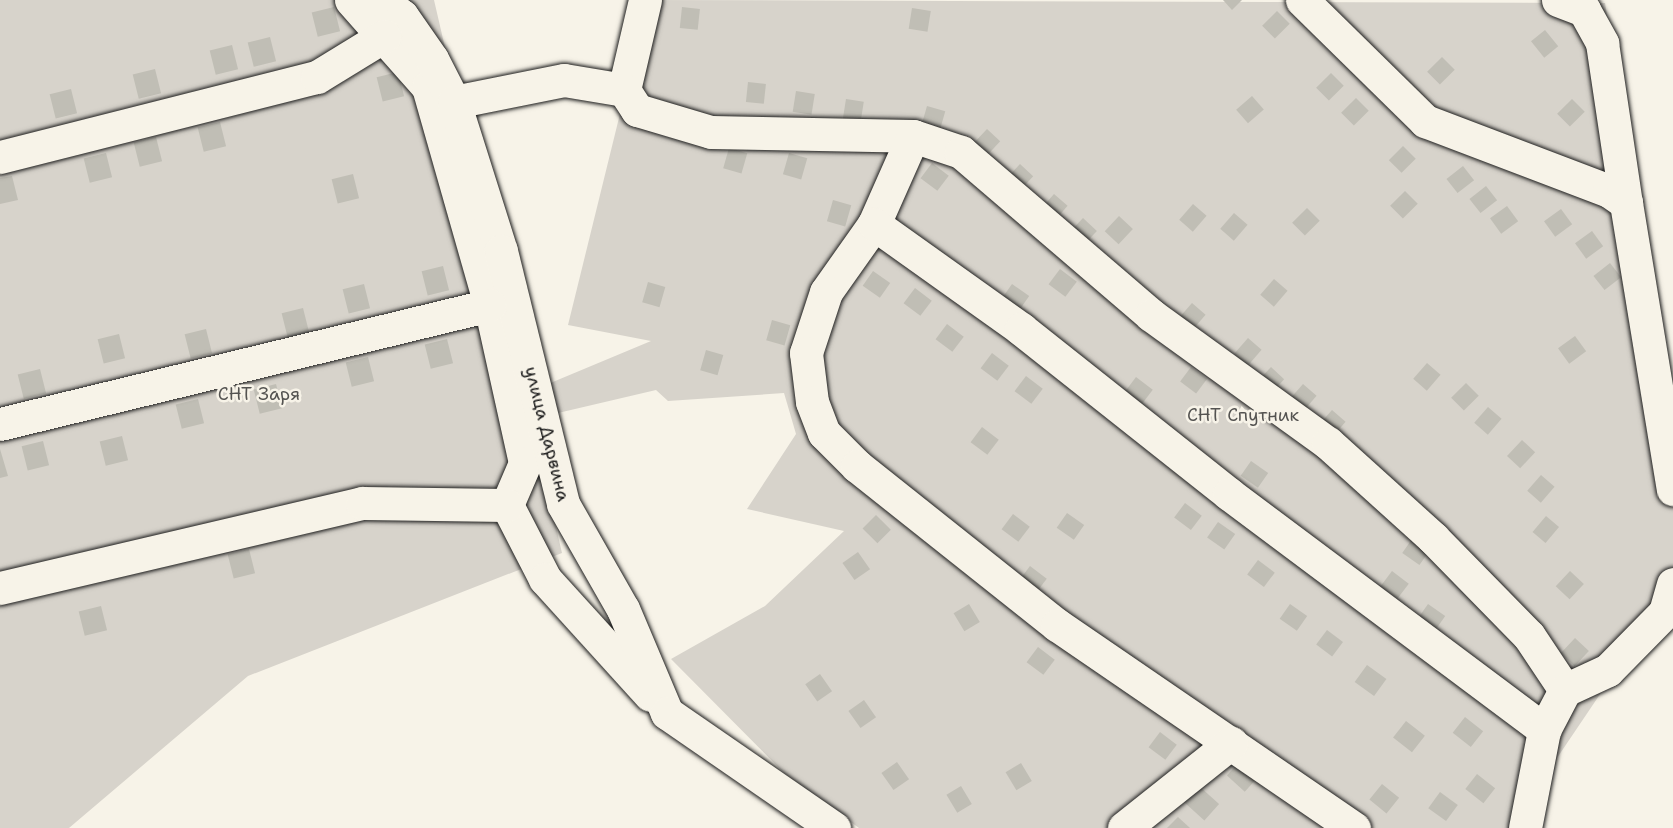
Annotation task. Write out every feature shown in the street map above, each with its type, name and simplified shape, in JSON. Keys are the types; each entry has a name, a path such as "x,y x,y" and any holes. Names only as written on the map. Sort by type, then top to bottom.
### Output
{"street":[{"path":"351,0 428,87 490,305 525,463 507,505"},
{"name":"улица Дарвина","path":"382,0 402,16 432,59 454,102 501,251 563,504 622,609 667,713"},
{"path":"645,0 624,90 637,110 711,132 913,136 960,152 1151,315 1328,444 1433,538 1529,636 1565,690"},
{"path":"1302,0 1425,121 1610,191 1626,203"},
{"path":"1558,0 1584,10 1602,43 1673,489"},
{"path":"0,157 316,77 384,36"},
{"path":"454,102 564,80 624,90"},
{"path":"913,136 874,224 826,292 806,353 812,402 824,433 857,465 1057,625 1354,828"},
{"path":"874,224 1021,329 1229,494 1544,730"},
{"path":"0,424 490,305"},
{"path":"0,588 362,504 507,505"},
{"path":"507,505 545,579 667,713 834,828"},
{"path":"1525,828 1544,730 1565,690 1608,670 1665,612 1673,584"},
{"path":"1124,828 1231,743"}],"green space":[{"name":"СНТ Заря","path":"0,0 434,0 562,553 248,676 69,828 0,828"},
{"name":"СНТ Спутник","path":"648,0 1605,3 1673,416 1673,586 1557,758 1542,828 859,828 784,773 671,659 765,606 844,531 747,509 796,434 784,393 668,401 656,390 558,413 548,384 651,341 568,325"}],"building":[{"path":"1223,0 1242,0 1232,10"},
{"path":"334,7 340,31 318,37 312,13"},
{"path":"682,7 700,9 698,30 680,28"},
{"path":"912,8 931,11 927,32 909,29"},
{"path":"1277,11 1290,24 1275,39 1262,26"},
{"path":"1545,30 1558,46 1544,58 1531,41"},
{"path":"270,37 276,61 254,67 248,43"},
{"path":"232,45 238,69 216,75 210,51"},
{"path":"1442,57 1455,70 1440,85 1427,72"},
{"path":"155,69 161,93 139,99 133,75"},
{"path":"398,72 404,96 383,102 377,77"},
{"path":"1331,73 1344,86 1329,101 1316,88"},
{"path":"748,82 766,84 764,104 746,102"},
{"path":"71,89 77,113 56,119 50,94"},
{"path":"796,91 815,94 811,115 793,112"},
{"path":"1252,96 1264,110 1248,123 1236,110"},
{"path":"1356,98 1369,111 1354,126 1341,113"},
{"path":"846,99 864,102 860,123 843,120"},
{"path":"1572,99 1585,112 1570,127 1557,114"},
{"path":"927,106 945,111 939,131 921,126"},
{"path":"220,122 226,146 204,152 198,128"},
{"path":"987,129 1000,141 986,157 973,144"},
{"path":"156,137 162,161 140,167 134,143"},
{"path":"1403,146 1416,159 1402,173 1389,160"},
{"path":"729,148 747,153 741,173 723,168"},
{"path":"106,153 112,177 90,183 84,159"},
{"path":"789,153 807,158 801,179 783,174"},
{"path":"932,163 949,176 937,191 921,178"},
{"path":"1020,164 1033,176 1019,192 1006,179"},
{"path":"1463,166 1474,180 1458,193 1446,179"},
{"path":"353,174 359,198 338,204 332,179"},
{"path":"12,176 18,200 0,204 0,178"},
{"path":"1486,186 1497,200 1481,213 1469,199"},
{"path":"1405,191 1418,204 1403,219 1390,206"},
{"path":"1054,194 1068,206 1054,222 1040,210"},
{"path":"833,200 851,205 845,226 827,221"},
{"path":"1193,204 1207,216 1193,232 1179,220"},
{"path":"1507,206 1518,221 1501,234 1490,218"},
{"path":"1307,208 1320,221 1305,236 1292,223"},
{"path":"1561,209 1572,224 1555,237 1544,221"},
{"path":"1234,213 1248,225 1234,241 1220,229"},
{"path":"1119,216 1133,229 1119,244 1105,231"},
{"path":"1083,218 1097,231 1083,246 1069,233"},
{"path":"1592,231 1603,246 1586,259 1575,243"},
{"path":"1610,263 1621,277 1605,290 1593,276"},
{"path":"443,266 449,290 428,296 422,271"},
{"path":"1060,269 1077,282 1065,297 1049,284"},
{"path":"873,271 890,283 880,298 863,286"},
{"path":"1274,279 1288,291 1274,307 1260,295"},
{"path":"648,282 665,287 660,307 642,302"},
{"path":"364,284 370,308 349,314 343,289"},
{"path":"1012,284 1029,296 1018,312 1001,300"},
{"path":"915,288 932,301 920,316 904,303"},
{"path":"1192,303 1206,315 1192,331 1178,319"},
{"path":"303,308 309,332 288,338 282,313"},
{"path":"772,320 790,325 784,345 766,340"},
{"path":"947,324 964,337 952,352 936,339"},
{"path":"206,329 212,353 191,359 185,334"},
{"path":"119,334 125,358 104,364 98,339"},
{"path":"1575,336 1586,351 1569,364 1558,348"},
{"path":"1248,338 1262,350 1248,366 1234,354"},
{"path":"447,339 453,363 431,369 425,345"},
{"path":"706,350 723,355 718,375 700,370"},
{"path":"992,353 1009,366 997,381 981,368"},
{"path":"368,357 374,381 352,387 346,363"},
{"path":"1427,363 1441,375 1427,391 1413,379"},
{"path":"1191,367 1207,379 1196,393 1180,381"},
{"path":"1271,367 1284,379 1270,395 1257,382"},
{"path":"40,369 46,393 24,399 18,375"},
{"path":"1026,376 1043,389 1031,404 1015,391"},
{"path":"1136,377 1153,390 1141,405 1125,392"},
{"path":"1466,383 1479,396 1464,411 1451,398"},
{"path":"276,384 282,408 260,414 254,390"},
{"path":"1303,384 1317,396 1303,412 1289,400"},
{"path":"198,399 204,423 182,429 176,405"},
{"path":"1488,407 1502,419 1488,435 1474,423"},
{"path":"1332,410 1346,422 1332,438 1318,426"},
{"path":"982,427 999,440 987,455 971,442"},
{"path":"122,436 128,460 106,466 100,442"},
{"path":"1522,440 1535,452 1520,468 1507,456"},
{"path":"43,441 49,465 28,471 22,446"},
{"path":"0,449 8,476 0,478"},
{"path":"1251,461 1268,473 1258,488 1241,476"},
{"path":"1541,475 1555,487 1541,503 1527,491"},
{"path":"1185,503 1202,516 1191,530 1174,517"},
{"path":"1067,513 1084,525 1074,540 1057,528"},
{"path":"1013,514 1030,527 1018,542 1002,529"},
{"path":"876,515 891,530 877,543 863,528"},
{"path":"1546,516 1559,527 1546,543 1533,532"},
{"path":"1218,522 1235,534 1224,550 1207,538"},
{"path":"1412,539 1429,551 1419,565 1402,553"},
{"path":"249,549 255,573 234,579 228,554"},
{"path":"858,552 870,569 854,580 842,563"},
{"path":"1258,560 1275,573 1264,587 1247,574"},
{"path":"1030,566 1047,579 1035,594 1019,581"},
{"path":"1392,571 1409,584 1397,599 1381,586"},
{"path":"1570,571 1584,584 1570,599 1556,586"},
{"path":"969,604 980,622 964,631 954,613"},
{"path":"1290,604 1307,616 1297,631 1280,619"},
{"path":"1428,604 1445,616 1435,630 1418,618"},
{"path":"101,606 107,630 85,636 79,612"},
{"path":"1327,630 1343,642 1332,656 1316,644"},
{"path":"1575,638 1589,651 1575,666 1561,653"},
{"path":"1038,647 1055,660 1043,675 1027,662"},
{"path":"1367,665 1386,679 1374,696 1355,682"},
{"path":"820,674 832,691 817,702 805,684"},
{"path":"864,700 876,717 860,728 848,711"},
{"path":"1465,717 1483,731 1471,747 1453,733"},
{"path":"1406,721 1425,736 1412,752 1393,738"},
{"path":"1160,732 1177,745 1165,760 1149,747"},
{"path":"1241,760 1259,776 1245,792 1227,776"},
{"path":"897,762 909,779 893,790 881,773"},
{"path":"1021,763 1032,781 1016,790 1006,772"},
{"path":"1477,774 1495,788 1483,803 1465,789"},
{"path":"1382,784 1399,798 1387,813 1369,800"},
{"path":"961,786 972,804 957,813 946,795"},
{"path":"1199,786 1219,804 1204,820 1184,802"},
{"path":"1440,792 1458,805 1446,821 1428,808"},
{"path":"1178,817 1190,828 1167,828"}]}
